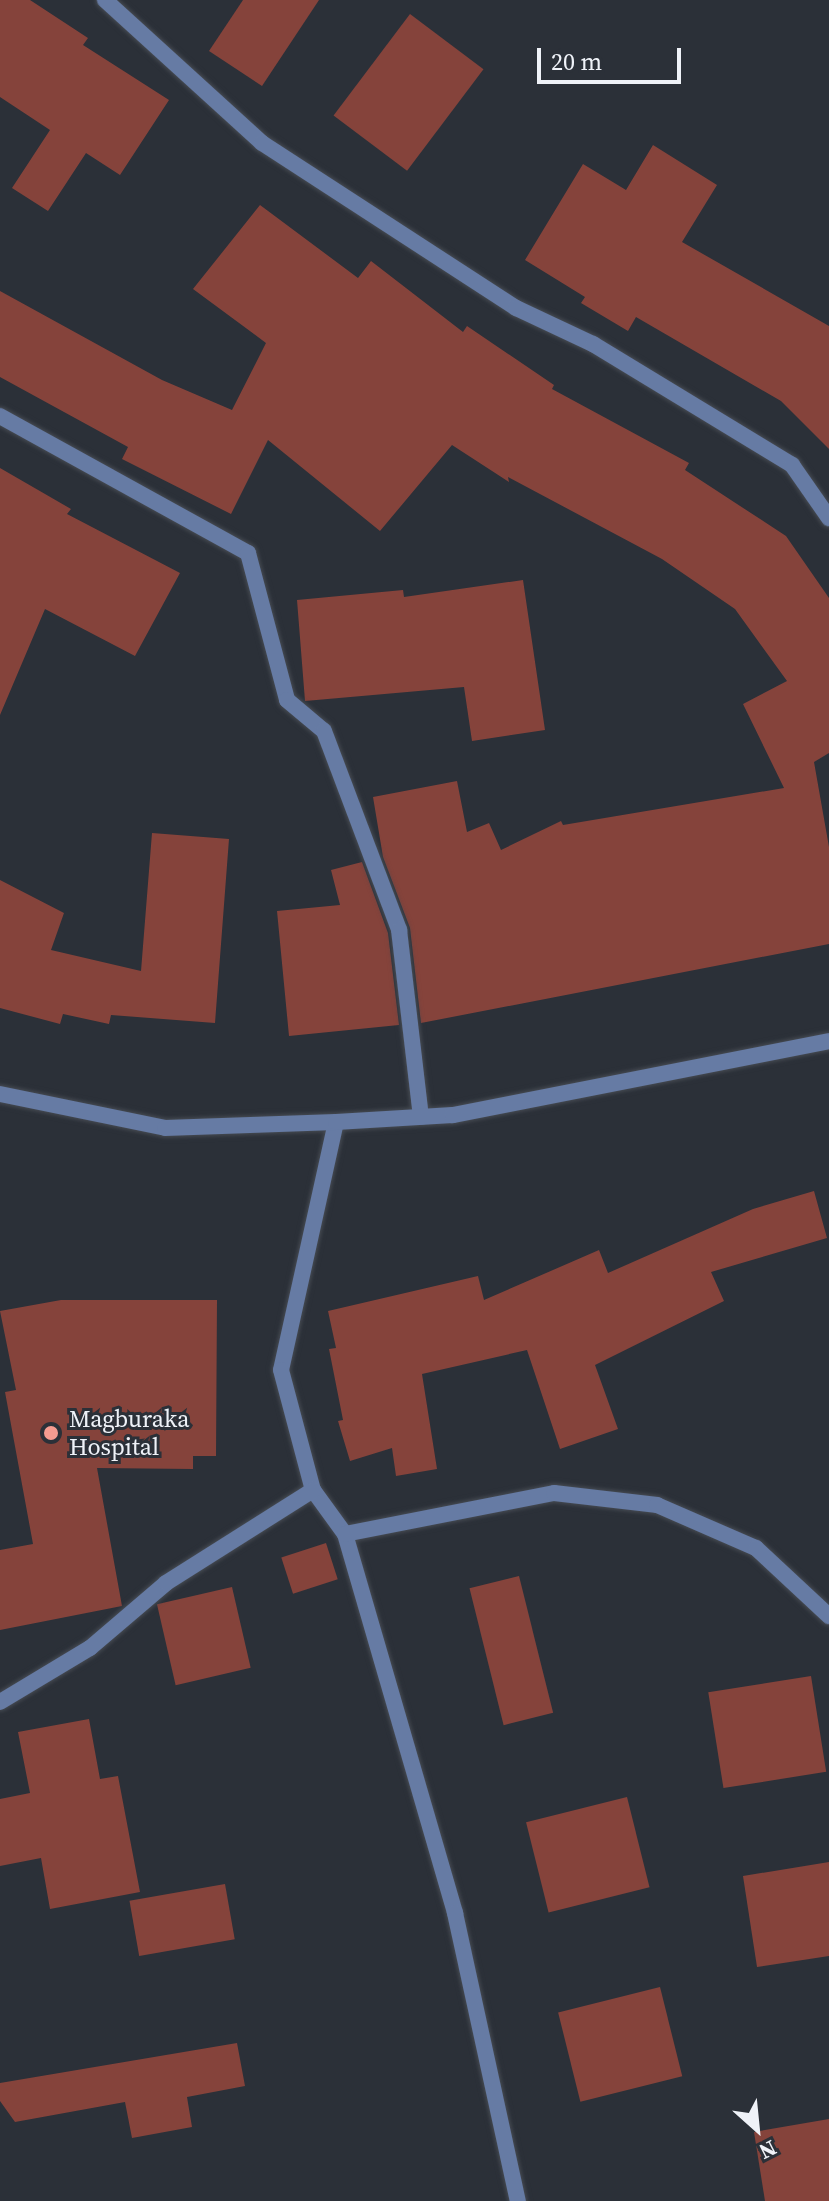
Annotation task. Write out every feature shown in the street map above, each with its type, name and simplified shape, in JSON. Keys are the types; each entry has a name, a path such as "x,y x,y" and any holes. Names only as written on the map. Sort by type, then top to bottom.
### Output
{"street":[{"path":"105,0 262,143 516,308 593,344 792,465 829,518"},
{"path":"0,416 248,553 287,700 324,731 399,930 421,1117"},
{"path":"0,1094 165,1128 421,1117 829,1041"},
{"path":"336,1122 281,1370 313,1490 345,1534 455,1913 518,2201"},
{"path":"0,1702 90,1648 166,1583 313,1490"},
{"path":"345,1534 554,1493 657,1505 756,1548 829,1616"}],"building":[{"path":"0,0 30,0 88,38 83,45 169,100 120,175 86,153 48,211 12,188 50,130 0,97"},
{"path":"243,0 319,0 262,86 209,51"},
{"path":"410,14 483,69 407,171 334,115"},
{"path":"653,145 717,185 682,242 829,326 829,449 781,401 636,317 628,331 581,303 585,297 525,260 583,164 626,190"},
{"path":"260,205 358,278 371,261 463,332 467,326 554,385 552,389 689,463 685,470 786,536 829,598 829,753 814,762 829,847 829,944 421,1023 410,928 383,857 373,797 457,781 467,832 489,823 501,850 561,821 563,825 784,788 743,704 787,681 735,609 662,559 508,477 509,482 452,445 380,531 268,440 231,514 122,459 128,447 0,377 0,291 162,380 232,410 266,343 193,289"},
{"path":"0,468 71,509 67,514 180,573 135,656 45,609 0,715"},
{"path":"523,580 545,730 472,741 464,687 305,701 297,600 403,590 404,597"},
{"path":"152,833 229,839 215,1023 111,1015 109,1024 63,1014 60,1024 0,1008 0,880 64,913 51,950 141,971"},
{"path":"362,862 388,933 399,1025 289,1036 277,911 340,905 331,870"},
{"path":"814,1191 827,1238 711,1272 724,1301 595,1365 618,1429 560,1449 527,1350 422,1374 437,1469 396,1476 392,1448 350,1461 338,1421 343,1420 329,1349 336,1348 328,1311 478,1276 484,1300 599,1250 608,1273 753,1209"},
{"path":"61,1300 217,1300 216,1456 193,1456 193,1469 97,1468 122,1606 0,1630 0,1550 33,1544 5,1392 16,1390 0,1311"},
{"path":"326,1543 338,1579 293,1594 281,1558"},
{"path":"519,1576 553,1713 504,1725 470,1588"},
{"path":"232,1587 251,1668 176,1685 157,1604"},
{"path":"811,1676 826,1772 723,1788 708,1692"},
{"path":"89,1719 100,1779 118,1776 140,1892 50,1909 41,1858 0,1866 0,1799 30,1793 18,1732"},
{"path":"627,1797 649,1887 549,1912 526,1822"},
{"path":"829,1862 829,1956 757,1967 743,1876"},
{"path":"225,1884 235,1939 139,1956 129,1901"},
{"path":"660,1987 682,2076 580,2102 558,2012"},
{"path":"237,2043 245,2086 187,2097 192,2127 132,2138 125,2102 15,2122 0,2101 0,2083"},
{"path":"829,2119 829,2201 765,2201 754,2132"}],"place":[{"name":"Magburaka Hospital","path":"51,1433"}]}
